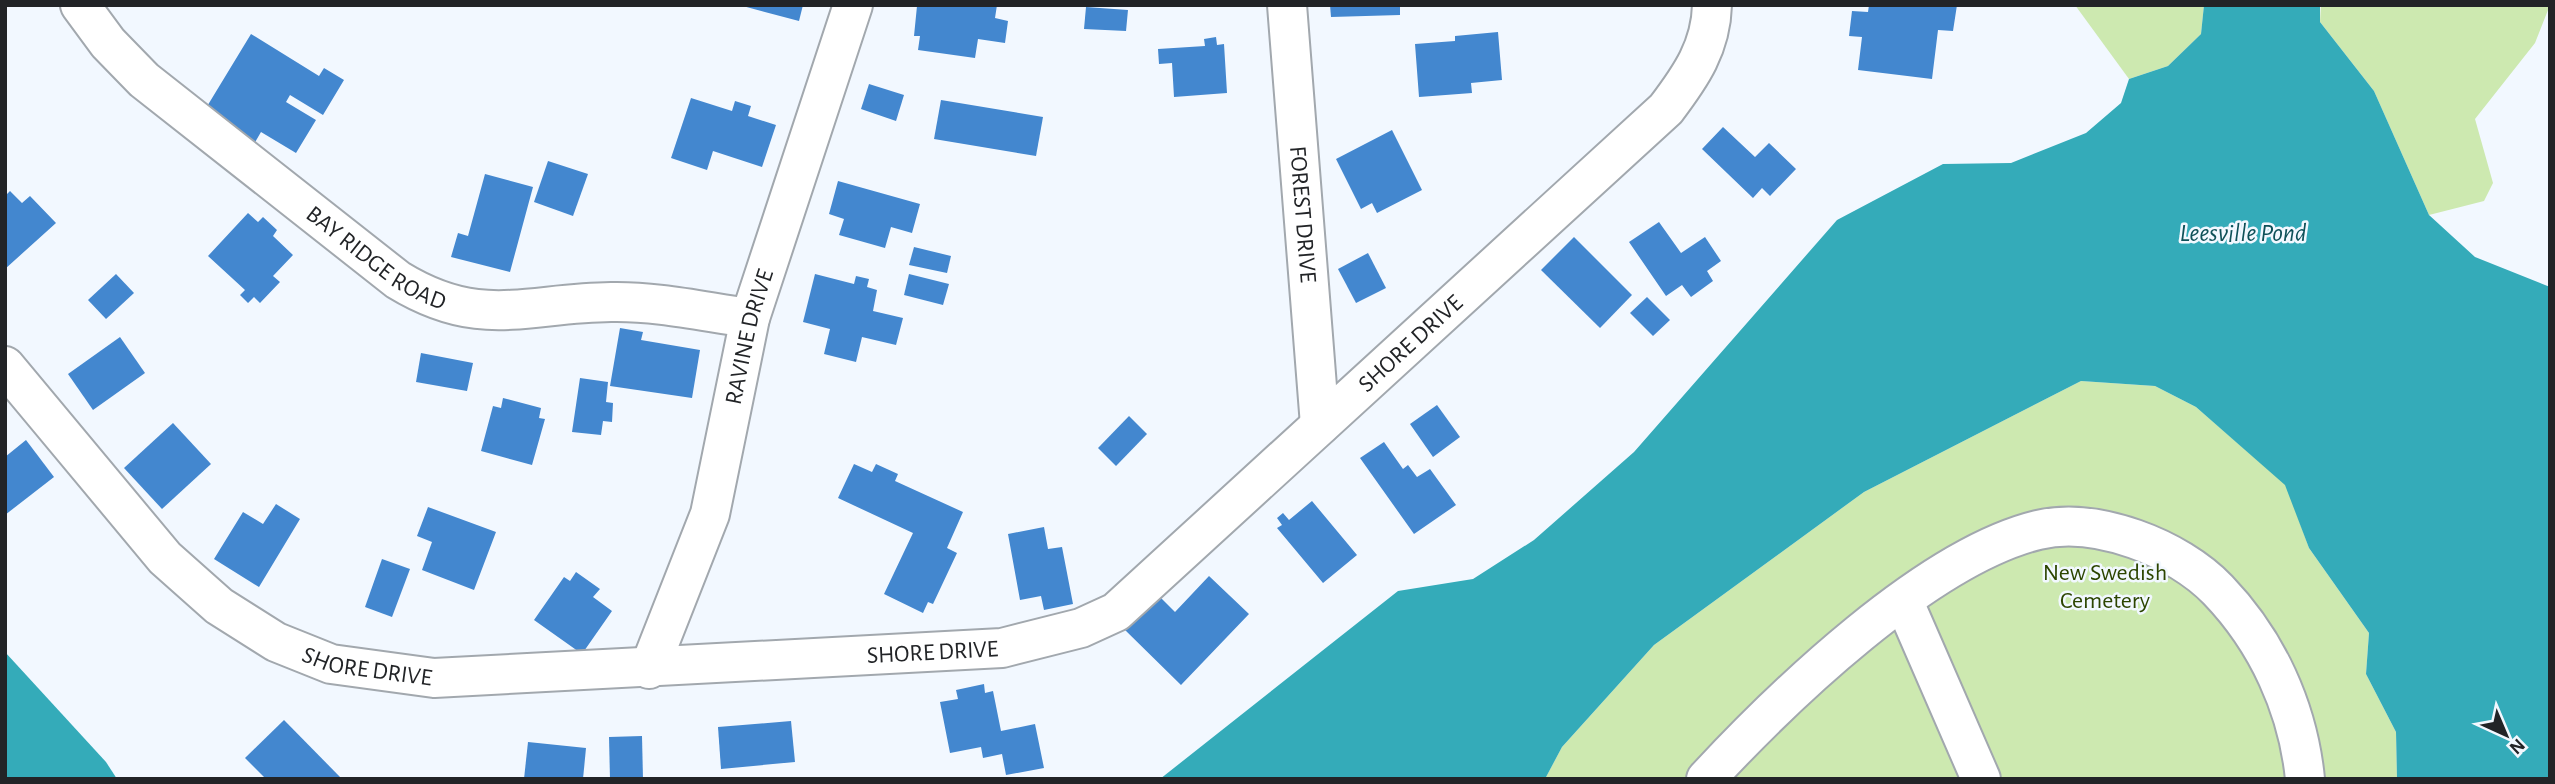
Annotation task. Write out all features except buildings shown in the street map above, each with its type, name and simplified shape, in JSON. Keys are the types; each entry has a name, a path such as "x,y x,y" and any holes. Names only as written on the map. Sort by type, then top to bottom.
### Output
{"street":[{"name":"BAY RIDGE ROAD","path":"80,5 108,43 144,80 398,280 426,297 481,312 613,302 750,318"},
{"name":"RAVINE DRIVE","path":"649,669 710,514 750,318 853,5"},
{"name":"FOREST DRIVE","path":"1287,5 1321,425"},
{"name":"SHORE DRIVE","path":"5,366 165,558 219,607 276,642 331,664 434,678 649,669 1002,648 1081,628 1116,612 1666,108 1694,73 1711,29 1712,5"},
{"path":"1706,779 1754,728 1829,660 1904,602 1980,552 2041,530 2074,528 2109,533 2142,542 2175,556 2208,580 2256,635 2284,696 2303,754 2305,779"},
{"path":"1904,602 1981,779"}],"green space":[{"path":"2075,5 2204,5 2201,34 2168,66 2129,79"},
{"path":"2321,5 2550,5 2535,43 2475,119 2493,183 2484,201 2429,215 2374,91 2320,22"},
{"name":"New Swedish Cemetery","path":"2081,381 2155,386 2196,407 2286,485 2309,548 2369,633 2366,674 2396,732 2397,779 1545,779 1562,747 1654,645 1864,492"}],"water":[{"name":"Leesville Pond","path":"2204,5 2320,5 2320,22 2374,91 2429,215 2475,257 2550,287 2550,779 2397,779 2396,732 2366,674 2369,633 2309,548 2285,485 2196,407 2155,386 2081,381 1864,492 1654,645 1562,747 1545,779 1160,779 1398,591 1473,579 1534,540 1634,452 1837,220 1943,164 2011,163 2086,133 2121,103 2129,79 2168,66 2201,34"},
{"path":"5,652 106,762 117,779 5,779"}]}
